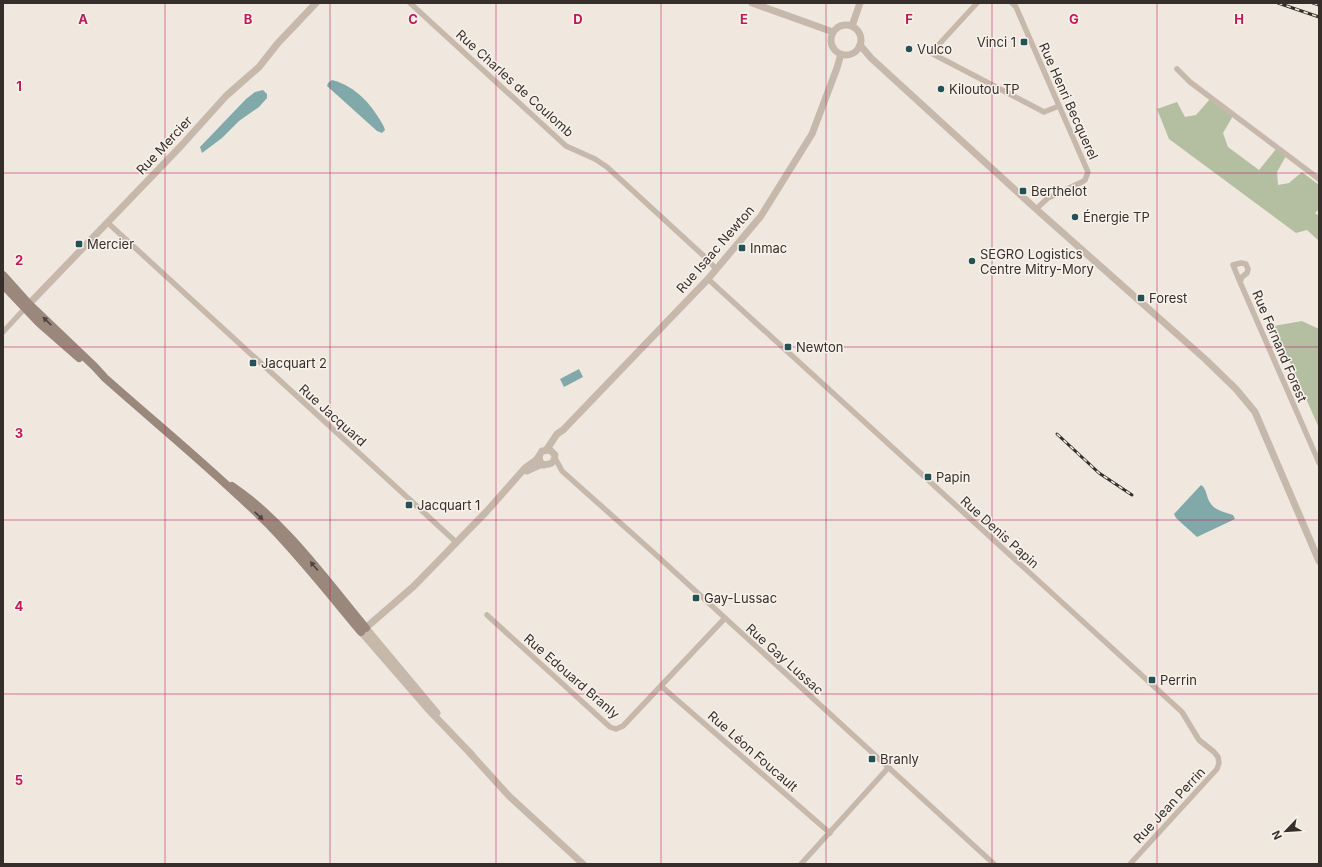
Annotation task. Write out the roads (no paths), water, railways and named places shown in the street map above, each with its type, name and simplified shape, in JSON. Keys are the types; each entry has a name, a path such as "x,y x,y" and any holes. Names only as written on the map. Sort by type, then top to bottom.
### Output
{"main road":[{"path":"3,275 27,307"},
{"path":"3,285 77,357 96,373 105,378 210,470 249,497 270,516 294,542 364,630"}],"street":[{"name":"Rue Mercier","path":"27,307 108,223 226,96 258,68 278,43 316,3"},
{"name":"Rue Charles de Coulomb","path":"410,3 566,146 607,167 716,269"},
{"path":"752,3 833,32"},
{"path":"852,26 860,3"},
{"path":"977,3 930,53 1044,112 1059,106"},
{"name":"Rue Henri Becquerel","path":"1012,3 1016,8 1088,172 1085,180 1048,198 1036,209"},
{"path":"860,45 850,54 841,54 833,47 831,42 833,32 840,26 844,25 852,26 858,30 860,35 860,45 871,58 1036,209 1205,359 1247,400 1255,412 1319,561"},
{"name":"Rue Isaac Newton","path":"547,449 557,434 563,430 708,279 761,216 812,134 838,68 841,54"},
{"path":"1177,69 1184,78 1319,179"},
{"name":"Rue Jacquard","path":"108,223 456,542"},
{"name":"Rue Denis Papin","path":"708,279 1182,712 1199,740 1218,757"},
{"name":"Rue Fernand Forest","path":"1240,282 1319,463"},
{"path":"3,332 27,307"},
{"name":"Rue Isaac Newton","path":"555,457 557,443 563,430"},
{"path":"520,474 538,466 554,462 555,457 551,451 547,449 542,451 536,460 525,468 414,586 364,630 509,796 583,864"},
{"path":"539,456 540,462 546,465"},
{"name":"Rue Gay Lussac","path":"555,457 562,471 994,864"},
{"name":"Rue Gay Lussac","path":"546,465 562,471"},
{"name":"Rue Edouard Branly","path":"486,615 610,727 616,729 623,726 725,618"},
{"name":"Rue Léon Foucault","path":"661,686 830,833"},
{"name":"Rue Jean Perrin","path":"1130,864 1217,769 1218,757"},
{"path":"801,864 889,767"}],"water":[{"path":"332,80 349,87 369,104 384,127 385,130 382,133 377,131 327,86"},
{"path":"263,90 267,94 267,98 259,107 239,121 222,138 202,153 200,147 246,99 255,92"},
{"path":"579,369 583,377 564,387 560,379"},
{"path":"1201,485 1204,488 1209,502 1215,508 1233,515 1235,519 1197,537 1176,518 1174,514"}],"railway":[{"path":"1278,3 1319,17"},
{"path":"1313,3 1319,5"},
{"path":"1057,434 1099,473 1132,495"}],"place":[{"name":"Vinci 1","path":"1024,42"},
{"name":"Vulco","path":"909,49"},
{"name":"Kiloutou TP","path":"941,89"},
{"name":"Berthelot","path":"1023,191"},
{"name":"Énergie TP","path":"1075,217"},
{"name":"Mercier","path":"79,244"},
{"name":"Inmac","path":"742,248"},
{"name":"SEGRO Logistics Centre Mitry-Mory","path":"972,261"},
{"name":"Forest","path":"1141,298"},
{"name":"Newton","path":"788,347"},
{"name":"Jacquart 2","path":"253,363"},
{"name":"Papin","path":"928,477"},
{"name":"Jacquart 1","path":"409,505"},
{"name":"Gay-Lussac","path":"696,598"},
{"name":"Perrin","path":"1152,680"},
{"name":"Branly","path":"872,759"}]}
